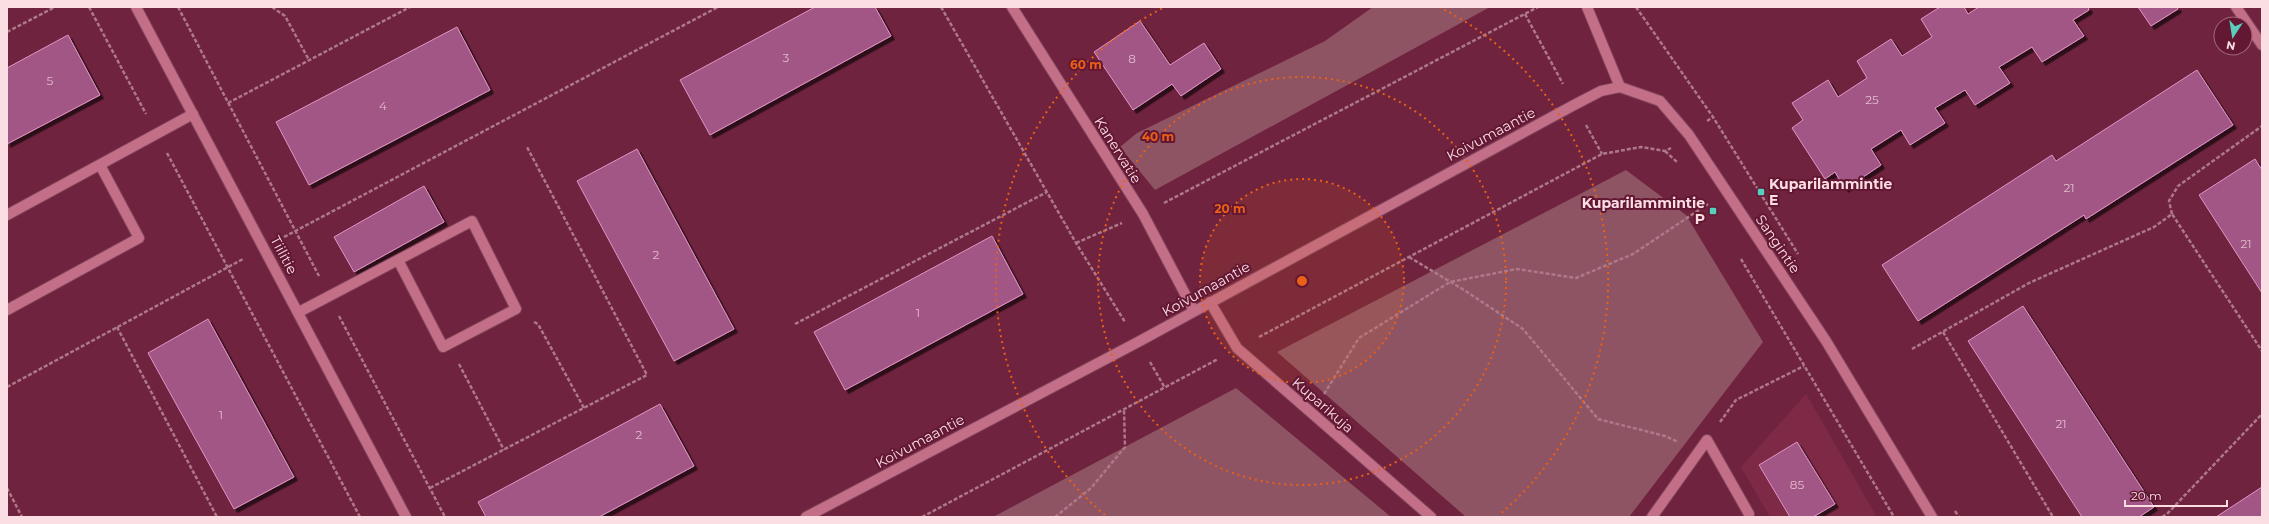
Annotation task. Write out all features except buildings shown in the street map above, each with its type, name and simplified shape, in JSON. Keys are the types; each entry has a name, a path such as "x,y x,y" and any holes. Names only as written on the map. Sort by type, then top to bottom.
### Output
{"street":[{"name":"Tiilitie","path":"136,7 265,248 406,517"},
{"name":"Kanervatie","path":"1012,7 1142,214 1194,311"},
{"path":"1587,7 1620,87"},
{"path":"2236,7 2262,45"},
{"name":"Sangintie","path":"1620,87 1660,101 1689,135 1826,341 1932,517"},
{"name":"Koivumaantie","path":"806,517 1138,342 1574,105 1602,91 1620,87"},
{"path":"7,215 193,114"},
{"path":"7,310 139,238 100,165"},
{"path":"298,312 472,221 516,309 443,347 398,260"},
{"name":"Kuparikuja","path":"1210,302 1238,348 1431,517"},
{"path":"1652,517 1707,440 1749,514"}],"path":[{"path":"7,32 55,7"},
{"path":"89,7 360,517"},
{"path":"178,7 445,517"},
{"path":"272,7 285,16 309,60"},
{"path":"228,103 410,7"},
{"path":"7,387 228,267 718,7"},
{"path":"942,7 1076,243 1165,388"},
{"path":"1076,243 1142,214 1538,7"},
{"path":"1665,151 1713,117"},
{"path":"2262,126 2178,186 2169,201 2172,214 2262,350"},
{"path":"430,488 648,375 527,147"},
{"path":"922,517 1602,154 1641,147 1665,151 1680,165"},
{"path":"794,324 1047,192"},
{"path":"1705,198 1711,207"},
{"path":"1312,413 1359,338 1450,282 1517,269 1576,278 1633,254 1708,204"},
{"path":"1912,349 2029,283 2154,227 2172,214"},
{"path":"1409,257 1523,329 1598,419 1666,436 1699,451"},
{"path":"1741,258 1894,517"},
{"path":"516,309 538,324 584,408"},
{"path":"117,327 217,517"},
{"path":"1943,332 2053,517"},
{"path":"449,344 504,450"},
{"path":"1707,440 1736,400 1804,366"},
{"path":"1055,517 1091,488 1125,447 1124,409"},
{"path":"2162,517 2262,414"},
{"path":"7,488 22,517"}],"shaded area":[{"path":"1373,7 1490,7 1155,190 1120,147 1137,133 1325,41"},
{"path":"1626,170 1686,215 1763,342 1629,517 1466,517 1277,352"},
{"path":"1236,388 1391,517 993,517"},
{"path":"1806,394 1877,517 1770,517 1741,467"}],"place":[{"name":"Kuparilammintie E","path":"1761,192"},
{"name":"Kuparilammintie P","path":"1713,211"}]}
